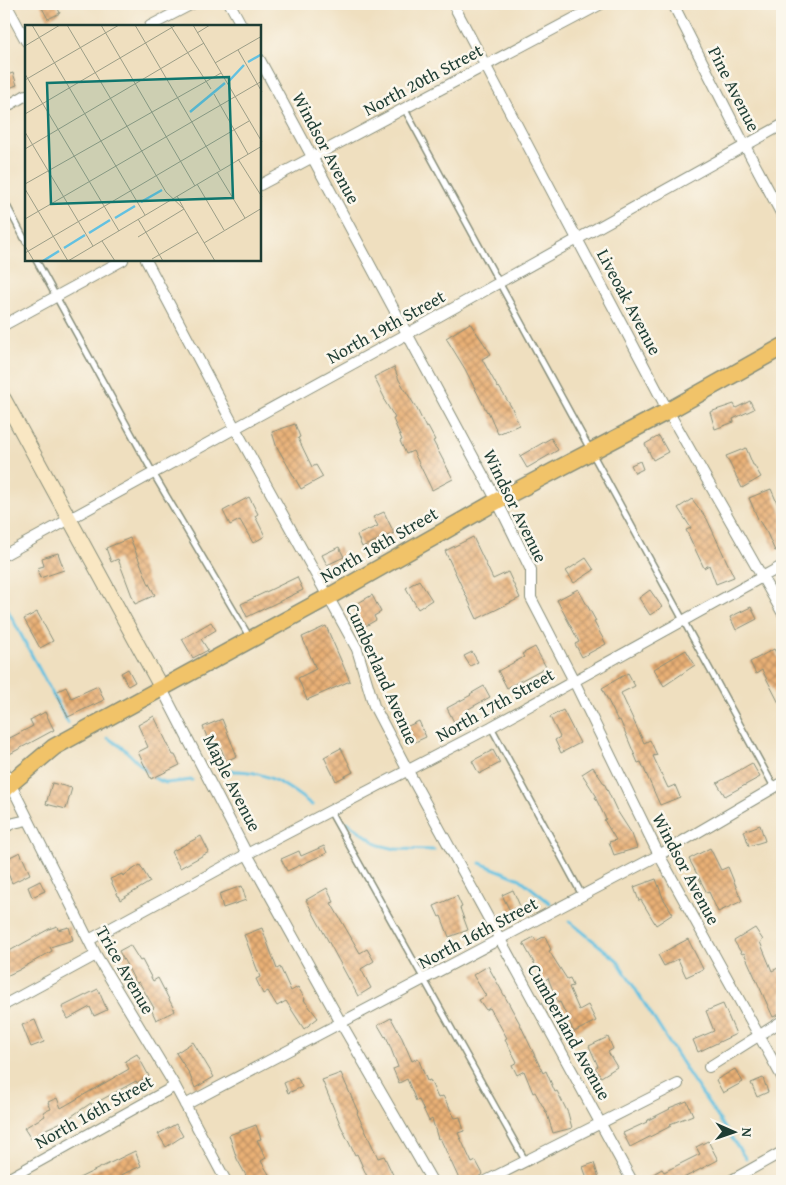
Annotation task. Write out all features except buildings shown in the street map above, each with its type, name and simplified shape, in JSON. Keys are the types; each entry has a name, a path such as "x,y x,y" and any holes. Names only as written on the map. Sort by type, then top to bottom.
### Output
{"main road":[{"name":"North 18th Street","path":"6,781 54,746 251,640 497,501 668,411 782,347"}],"street":[{"path":"6,4 25,39"},
{"path":"152,25 192,4"},
{"path":"230,4 241,25"},
{"name":"Liveoak Avenue","path":"453,4 668,411 782,612"},
{"name":"North 20th Street","path":"261,184 601,4"},
{"name":"Pine Avenue","path":"673,4 782,215"},
{"name":"Windsor Avenue","path":"261,62 497,501 531,570 531,598 659,855 782,1077"},
{"path":"4,108 25,96"},
{"name":"North 19th Street","path":"4,555 500,283 782,125"},
{"path":"4,325 121,261"},
{"name":"Cumberland Avenue","path":"147,261 235,428 330,596 357,649 374,706 408,771 632,1181"},
{"name":"Maple Avenue","path":"4,399 68,520 162,689 246,854 432,1181"},
{"name":"North 17th Street","path":"89,940 246,854 490,727 782,566"},
{"name":"Trice Avenue","path":"6,781 96,955 186,1105 226,1181"},
{"name":"North 16th Street","path":"186,1105 659,855 778,785"},
{"path":"4,828 27,820"},
{"path":"4,1005 96,955"},
{"path":"709,1067 782,1021"},
{"path":"486,1181 678,1084"},
{"name":"North 16th Street","path":"4,1181 175,1086"},
{"path":"730,1181 782,1152"}],"lane":[{"path":"404,108 683,621 778,785"},
{"path":"4,200 25,240"},
{"path":"37,261 153,473 251,640"},
{"path":"490,727 582,895"},
{"path":"330,811 526,1162"}],"waterway":[{"path":"4,603 68,723"},
{"path":"108,738 123,748 154,778 166,783 192,780"},
{"path":"223,772 249,772 271,778 312,805"},
{"path":"347,822 379,845 396,849 434,850"},
{"path":"480,863 520,879 550,903"},
{"path":"569,921 617,960 690,1076 746,1159"}]}
